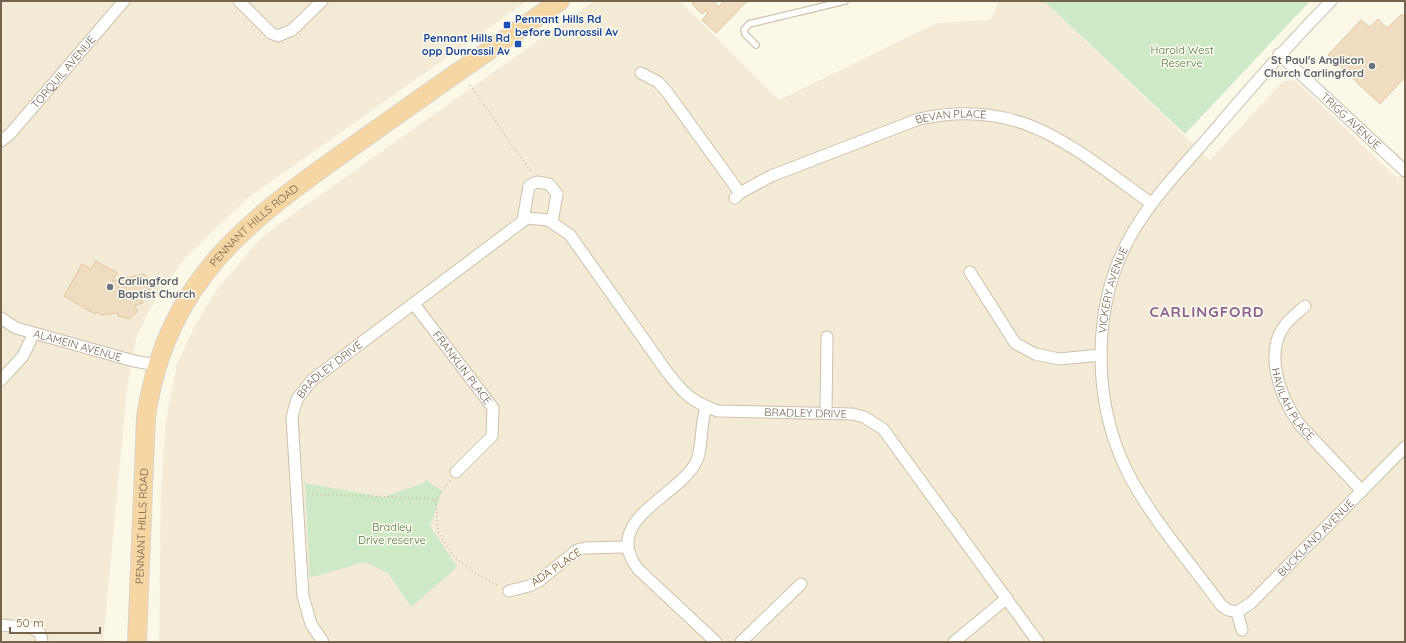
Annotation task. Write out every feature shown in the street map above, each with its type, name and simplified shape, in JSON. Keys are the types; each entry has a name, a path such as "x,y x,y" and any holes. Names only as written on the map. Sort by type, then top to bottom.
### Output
{"highway":[{"name":"PENNANT HILLS ROAD","path":"137,642 144,436 150,395 157,365 163,346 184,302 210,266 233,240 262,214 315,173 560,1"}],"street":[{"name":"TORQUIL AVENUE","path":"1,141 10,134 124,1"},
{"path":"240,1 271,33 278,36 292,30 322,1"},
{"name":"VICKERY AVENUE","path":"1237,612 1228,610 1221,605 1136,488 1117,446 1108,417 1103,384 1101,355 1104,318 1109,293 1120,256 1151,203 1279,54 1331,1"},
{"name":"TRIGG AVENUE","path":"1279,54 1405,171"},
{"name":"BEVAN PLACE","path":"641,73 654,79 667,92 738,195 771,176 919,119 942,114 961,113 998,116 1039,128 1060,139 1151,203"},
{"path":"523,220 529,186 537,182 549,184 557,194 552,222"},
{"name":"BRADLEY DRIVE","path":"323,642 311,624 303,596 292,417 294,408 301,393 312,380 527,218 548,220 570,235 666,372 684,394 706,407 718,411 826,413 864,417 883,429 1038,642"},
{"path":"970,272 1016,343 1035,354 1059,359 1101,355"},
{"name":"FRANKLIN PLACE","path":"414,304 493,408 492,436 456,472"},
{"name":"HAVILAH PLACE","path":"1305,306 1285,324 1278,339 1275,361 1279,383 1291,414 1362,490"},
{"name":"ALAMEIN AVENUE","path":"1,318 11,326 34,333 134,361 157,365"},
{"path":"1,380 23,356 34,333"},
{"path":"826,413 827,337"},
{"path":"706,407 702,422 696,463 636,520 627,536 626,547 638,569 716,642"},
{"name":"BUCKLAND AVENUE","path":"1237,612 1251,603 1405,447"},
{"name":"ADA PLACE","path":"509,591 529,586 539,581 577,550 585,548 626,547"},
{"path":"741,642 801,584"},
{"path":"954,642 1007,598"},
{"path":"1237,612 1242,630"},
{"path":"1,625 32,628 40,633 42,642"}],"lane":[{"path":"756,46 745,34 744,30 748,24 845,1"}],"path":[{"path":"470,85 537,182"},
{"path":"456,472 436,499 438,532 454,557 478,575 509,591"},
{"path":"296,493 436,499"}],"shaded area":[{"path":"1,1 527,1 248,198 185,258 148,312 136,339 127,389 103,642 1,642"},
{"path":"594,1 680,1 779,100 937,23 991,20 999,1 1044,1 1210,160 1283,81 1295,80 1397,178 1405,170 1405,642 159,642 161,487 166,421 177,364 196,323 218,288 261,238"}],"green space":[{"name":"Harold West Reserve","path":"1044,1 1310,1 1185,134"},
{"name":"Bradley Drive reserve","path":"426,480 442,491 430,526 457,567 411,607 388,573 365,562 310,578 305,483 383,497 424,483"}],"building":[{"path":"694,1 713,1 719,7 724,1 747,1 716,33 702,20 708,13 705,11 702,14 692,4"},
{"name":"St Paul's Anglican Church Carlingford","path":"1402,14 1405,17 1405,77 1380,104 1328,55 1361,20 1370,27 1378,19 1387,28"},
{"name":"Carlingford Baptist Church","path":"96,261 117,273 112,281 144,274 152,282 149,293 141,294 143,303 135,305 137,312 129,319 118,316 118,313 101,315 96,312 95,314 64,296 82,264 91,269"}],"place":[{"name":"Pennant Hills Rd before Dunrossil Av","path":"507,25"},
{"name":"Pennant Hills Rd opp Dunrossil Av","path":"518,44"},
{"name":"St Paul's Anglican Church Carlingford","path":"1372,66"},
{"name":"Carlingford Baptist Church","path":"110,287"}],"district":[{"name":"CARLINGFORD","path":"1207,312"}]}
